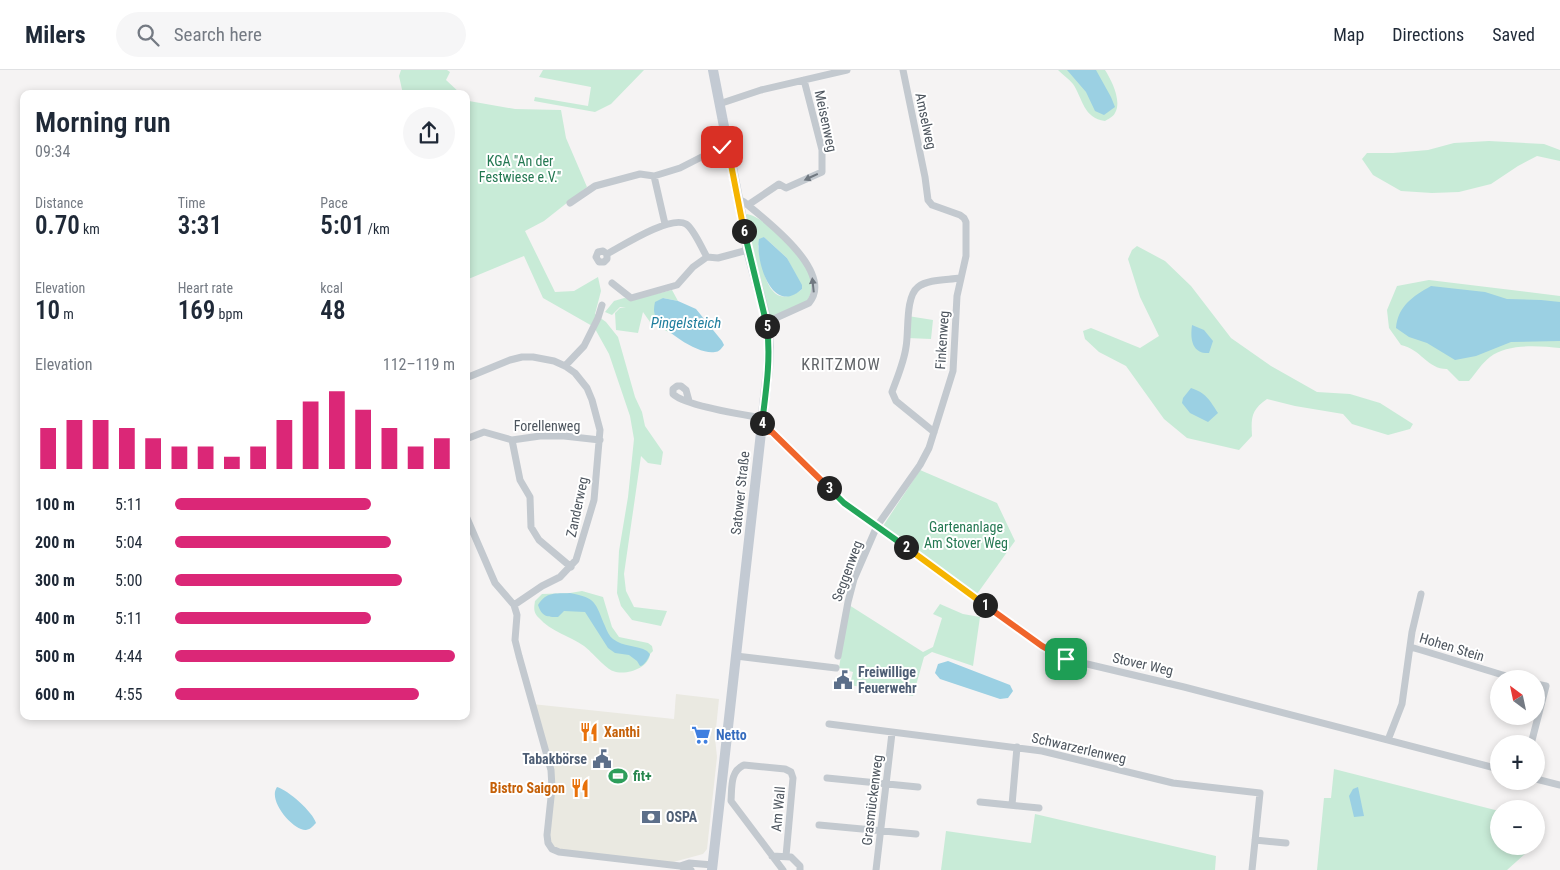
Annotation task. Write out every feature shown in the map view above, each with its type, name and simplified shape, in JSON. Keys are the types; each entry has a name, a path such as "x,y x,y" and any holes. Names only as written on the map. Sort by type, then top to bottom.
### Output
{"main road":[{"name":"Satower Straße","path":"713,70 748,250 767,322 769,347 714,868"}],"street":[{"path":"719,104 761,90 845,70"},
{"name":"Amselweg","path":"903,70 912,122 925,177"},
{"name":"Meisenweg","path":"748,205 779,184 786,188 822,172 822,150 804,80"},
{"path":"570,203 590,188 640,174 654,176 680,168 727,144"},
{"path":"654,176 664,224"},
{"name":"Finkenweg","path":"877,526 920,465 929,448 953,371 957,296 966,256 966,222 960,215 932,205 928,200 925,177"},
{"path":"738,199 748,205 795,248 806,261 812,274 815,290 813,298 809,303 767,322"},
{"path":"607,254 664,224 676,222 686,224 707,257"},
{"path":"612,283 631,298 677,285 693,267 707,257 718,258 748,250"},
{"path":"934,432 896,401 892,392 906,350 910,302 915,291 919,286 930,282 960,278"},
{"path":"565,366 584,346 598,318 602,305"},
{"name":"Zanderweg","path":"470,376 510,360 522,357 542,358 565,366 575,373 587,388 600,430 600,440 594,500 576,560 571,567"},
{"path":"689,402 763,418"},
{"name":"Stover Weg","path":"761,431 772,432 844,503 1042,646 1066,659 1184,687 1490,767"},
{"name":"Forellenweg","path":"470,437 484,432 512,440 540,436 600,440"},
{"path":"512,440 520,480 530,497 531,527 539,540 571,567 560,577 514,604"},
{"path":"470,525 495,583 514,604 517,614 516,640 519,656 551,770 552,788 547,835 548,843 552,849 560,852 680,866 691,870"},
{"name":"Seggenweg","path":"838,656 850,590 877,526"},
{"name":"Hohen Stein","path":"1388,740 1402,704 1410,648 1421,594"},
{"name":"Hohen Stein","path":"1410,648 1439,655 1490,672"},
{"path":"736,656 836,668"},
{"path":"829,724 892,733"},
{"name":"Schwarzerlenweg","path":"892,733 1042,751 1173,783 1260,793 1255,840"},
{"name":"Grasmückenweg","path":"876,870 892,733"},
{"path":"1012,805 1017,747"},
{"name":"Am Wall","path":"783,870 731,801 734,772 739,767 744,765 785,769 791,772 793,778 786,856"},
{"path":"827,778 918,787"},
{"path":"1545,781 1560,785"},
{"path":"980,802 1039,808"},
{"path":"819,825 916,834"},
{"path":"1252,870 1255,840 1286,843"},
{"path":"772,856 791,857 800,866 800,870"},
{"path":"680,866 689,863 714,868"}],"shaded area":[{"path":"676,694 719,699 715,738 717,757 707,849 703,854 666,864 559,852 548,843 552,788 532,704 674,719"}],"green space":[{"path":"401,70 447,70 450,72 446,80 457,90 402,90 399,76"},
{"path":"543,70 644,70 611,104 595,112 534,101 535,97 588,106 591,87 539,77"},
{"path":"1058,70 1105,70 1117,97 1117,108 1112,117 1105,121 1092,116 1084,107 1073,84"},
{"name":"KGA \"An der Festwiese e.V.\"","path":"470,101 515,109 561,110 566,138 587,187 544,221 525,231 555,292 574,291 598,277 601,291 595,314 606,322 618,337 645,426 663,452 661,465 648,463 641,456 624,574 626,591 634,607 667,611 661,626 632,620 621,606 617,593 619,551 628,497 634,439 630,416 609,354 594,327 543,298 524,256 470,278"},
{"path":"1489,141 1544,144 1560,150 1560,161 1537,156 1491,184 1459,192 1432,193 1401,191 1373,175 1362,159 1367,153 1428,150 1454,143"},
{"path":"747,214 755,217 775,231 802,261 812,282 810,296 807,301 773,316 770,315 752,250 745,216","holes":["764,237 787,258 802,289 792,295 781,296 774,293 770,287 763,270 758,246"]},
{"path":"1137,246 1165,261 1191,286 1231,338 1271,366 1317,392 1350,394 1380,403 1413,424 1410,429 1388,435 1352,424 1343,414 1267,399 1255,411 1252,419 1252,436 1239,450 1187,438 1164,419 1126,366 1099,352 1085,339 1083,331 1091,328 1140,348 1159,336 1140,297 1128,259 1132,250"},
{"path":"1429,280 1560,296 1560,348 1524,346 1505,349 1487,359 1469,381 1459,381 1447,369 1434,366 1414,350 1401,345 1389,328 1387,310 1397,286"},
{"path":"672,290 678,301 663,298 656,318 672,334 650,322 643,312 638,333 616,330 615,313 620,308 626,307 620,307 612,315 605,312 614,301 624,298 635,299"},
{"path":"908,316 933,320 931,339 907,338"},
{"name":"Gartenanlage Am Stover Weg","path":"920,470 997,503 1015,541 977,594 883,526"},
{"path":"582,591 603,597 612,627 619,637 648,643 652,646 653,651 646,663 630,672 613,671 584,646 554,630 536,614 534,608 535,601 542,594"},
{"path":"940,604 963,614 980,617 973,666 932,652 924,657 913,696 850,685 853,672 839,668 849,605 923,652 933,647 942,618 933,614"},
{"path":"1334,769 1490,809 1490,855 1524,855 1507,870 1317,870 1324,798 1331,798"},
{"path":"1035,814 1216,856 1215,870 941,870 946,831 1031,843"}],"water":[{"path":"1067,70 1096,70 1115,107 1104,115 1095,111 1086,92"},
{"path":"764,237 787,258 802,285 802,289 791,296 782,296 774,291 768,282 763,271 758,248 759,239"},
{"path":"1431,286 1485,292 1507,299 1560,302 1560,341 1511,342 1476,356 1455,360 1427,343 1409,337 1396,328 1397,320 1403,308 1418,294"},
{"name":"Pingelsteich","path":"663,298 678,301 696,309 722,341 724,345 721,349 715,352 700,350 682,341 666,329 656,317 654,311 655,302"},
{"path":"1192,325 1204,330 1213,341 1209,353 1199,351 1193,345"},
{"path":"1191,388 1207,397 1218,413 1208,422 1190,413 1182,403 1183,398"},
{"path":"570,593 585,597 594,603 608,633 613,639 647,651 650,654 645,663 640,666 629,655 615,653 608,648 585,612 564,611 558,617 548,616 541,612 538,605 548,595"},
{"path":"948,661 1010,685 1013,691 1008,698 1000,699 940,679 935,673 938,664"},
{"path":"277,787 293,797 310,813 316,823 312,827 306,830 301,829 289,821 276,800 275,793"},
{"path":"1358,787 1364,816 1354,817 1349,796 1353,789"}],"place":[{"name":"Freiwillige Feuerwehr","path":"843,680"},
{"name":"Xanthi","path":"589,732"},
{"name":"Netto","path":"701,735"},
{"name":"Tabakbörse","path":"602,759"},
{"name":"fit+","path":"618,776"},
{"name":"Bistro Saigon","path":"580,788"},
{"name":"OSPA","path":"651,817"}],"district":[{"name":"KRITZMOW","path":"841,364"}],"route":[{"path":"722,147 727,144 748,250 767,322 768,370 761,431 772,432 844,503 1042,646 1066,659"}]}
